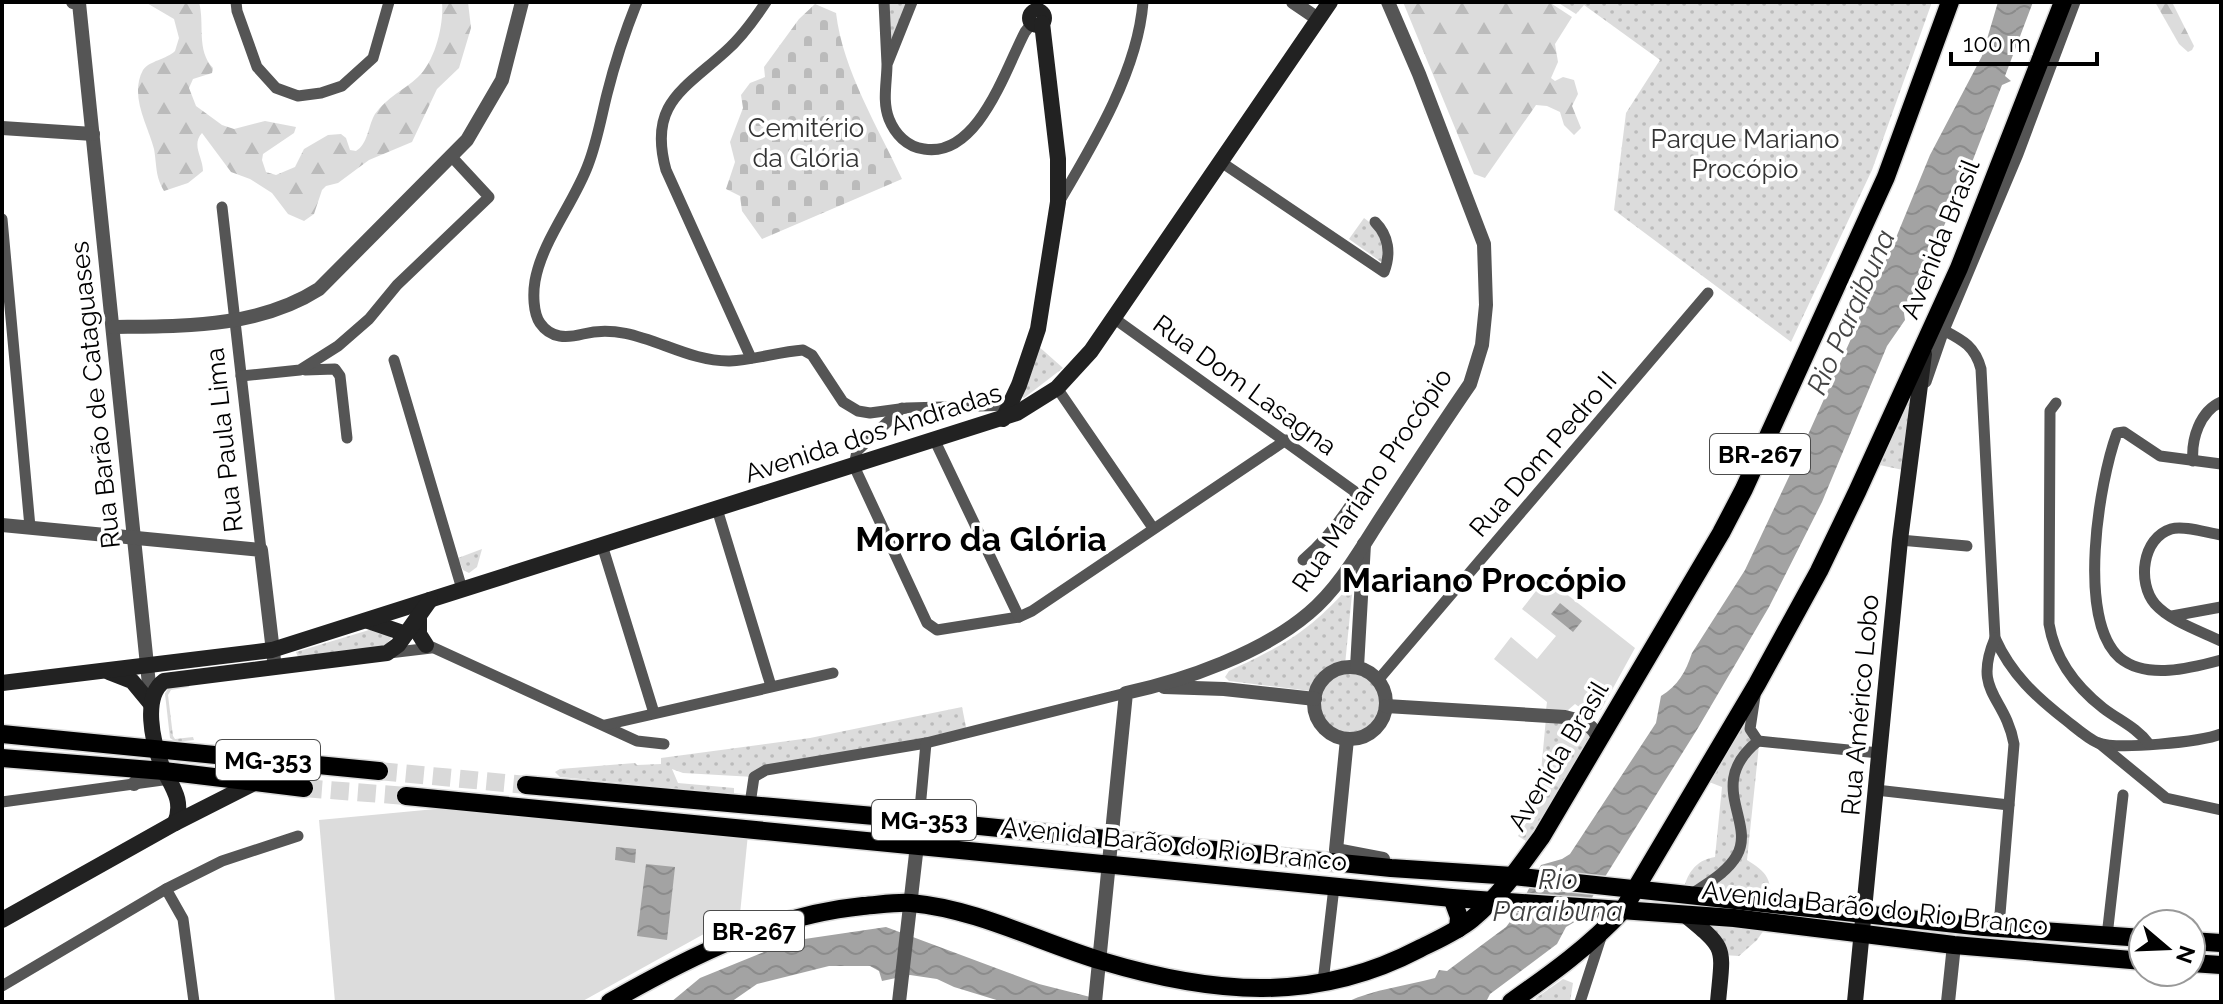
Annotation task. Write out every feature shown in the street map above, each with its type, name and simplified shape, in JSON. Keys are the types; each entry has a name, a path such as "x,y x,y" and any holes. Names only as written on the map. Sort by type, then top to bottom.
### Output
{"main road":[{"name":"Avenida dos Andradas","path":"151,704 157,686 164,681 274,659 431,598 935,441 1031,405 1057,388 1115,319 1330,2"},
{"name":"Avenida Brasil","path":"610,1002 711,949 810,913 910,908 973,917 1100,965 1217,988 1257,990 1323,982 1363,973 1400,959 1458,929 1499,900 1522,877 1542,836 1744,489 1886,177 1950,2"},
{"name":"Avenida Brasil","path":"1511,1002 1568,961 1623,910 1627,888 1757,684 1819,571 1925,344 1939,328 1959,268 2063,2"},
{"path":"1006,412 1038,329 1058,202 1058,159 1036,14"},
{"name":"Rua Américo Lobo","path":"1855,1002 1900,540 1925,344"},
{"path":"387,653 398,645 431,598"},
{"path":"419,613 419,634 429,646"},
{"path":"368,621 406,634"},
{"name":"Avenida dos Andradas","path":"2,683 147,665 387,653"},
{"path":"105,670 132,681 151,704"},
{"name":"Rua Barão de Cataguases","path":"151,704 157,750 179,799 179,815 175,823"},
{"name":"MG-353","path":"2,734 379,771"},
{"path":"2,758 134,776 167,775 304,788"},
{"path":"2,920 175,823 256,782"},
{"name":"Avenida Barão do Rio Branco","path":"526,785 919,820 1417,870 1522,877"},
{"name":"Avenida Barão do Rio Branco","path":"406,796 1452,898 1684,914 1863,932 1954,945 2127,959"},
{"name":"MG-353","path":"1522,877 1627,888"},
{"name":"Avenida Barão do Rio Branco","path":"1627,888 1987,927 2127,937"},
{"path":"1452,898 1459,917 1458,929"},
{"path":"1684,914 1712,937 1721,949 1718,1002"},
{"path":"1954,945 1961,937 1987,927"}],"street":[{"path":"73,2 79,2"},
{"name":"Rua Barão de Cataguases","path":"79,2 151,704"},
{"path":"236,2 257,67 276,88 298,96 342,86 373,58 389,2"},
{"path":"113,327 174,326 235,320 273,312 319,289 467,140 502,80 522,2"},
{"path":"637,2 618,49 588,166 544,254 535,281 539,322 553,335 567,338 592,331 613,330 706,358 729,361 803,350 812,355 843,402 858,411 870,413 903,408 1006,412"},
{"path":"751,358 666,170 660,149 661,127 680,89 727,50 751,25 766,2"},
{"path":"884,2 885,101 889,118 899,137 914,148 933,151 952,145 972,131 987,109 1036,14"},
{"path":"887,66 912,2"},
{"path":"1058,202 1121,84 1134,50 1143,2"},
{"path":"1293,2 1318,19"},
{"name":"Rua Mariano Procópio","path":"750,804 754,777 766,770 926,743 1155,687 1256,648 1310,613 1330,592 1470,384 1482,345 1486,305 1486,263 1479,229 1388,2"},
{"name":"Rua Américo Lobo","path":"1915,413 1939,328 2018,154 2075,2"},
{"path":"2,128 93,134"},
{"path":"300,370 338,346 369,319 397,285 489,197 451,156"},
{"path":"1221,162 1384,272 1388,246 1381,228 1375,222"},
{"name":"Rua Paula Lima","path":"222,207 274,659"},
{"path":"2,219 30,527"},
{"name":"Rua Dom Pedro II","path":"1379,679 1708,293"},
{"name":"Rua Dom Lasagna","path":"1115,319 1354,491 1356,496 1326,540 1303,560"},
{"path":"1939,328 1970,345 1977,354 1982,382 1995,638 2004,659 2018,679 2042,702 2099,743 2154,790 2166,798 2221,810"},
{"path":"394,360 462,589"},
{"path":"241,376 335,369 340,376 347,438"},
{"path":"1057,388 1153,528"},
{"path":"2193,461 2193,446 2199,426 2211,406 2221,402"},
{"path":"2056,403 2050,411 2049,624 2053,647 2063,668 2089,696 2105,710 2131,725 2149,744"},
{"path":"903,408 857,451 854,466 931,627 944,630 1019,617 1047,603 1286,440"},
{"path":"2221,464 2160,456 2124,432 2117,433 2102,488 2095,568 2096,612 2106,641 2121,658 2138,667 2156,671 2221,660"},
{"path":"935,441 1019,617"},
{"path":"717,509 771,686"},
{"path":"2,525 261,550"},
{"path":"2221,535 2174,527 2162,533 2153,543 2145,564 2147,591 2156,605 2221,641"},
{"path":"1900,540 1967,546"},
{"path":"1357,667 1364,544"},
{"path":"602,545 654,713"},
{"path":"1330,592 1350,580 1361,591"},
{"path":"2171,616 2221,607"},
{"path":"406,634 637,741 664,744"},
{"path":"1987,927 2000,914 2014,744 2011,728 1989,689 1985,672 1995,638"},
{"path":"387,653 429,646"},
{"path":"1224,689 1216,677 1219,669 1230,659"},
{"path":"1344,667 1357,667 1379,679 1386,706 1374,731 1356,739 1347,739 1325,729 1316,715 1315,699 1322,681 1344,667"},
{"path":"605,725 833,673"},
{"path":"1757,684 1750,720 1752,735 1758,741 1879,753"},
{"path":"1155,687 1224,689 1315,699"},
{"path":"1095,1002 1126,693"},
{"path":"1386,706 1565,717 1587,723 1599,740"},
{"path":"636,719 637,741"},
{"path":"2099,743 2185,742 2221,734"},
{"path":"1347,739 1336,850 1400,862 1417,870"},
{"path":"1690,895 1724,871 1738,854 1741,832 1733,787 1736,769 1758,741"},
{"path":"919,820 926,743"},
{"path":"2,802 134,776"},
{"path":"1876,790 2009,805"},
{"path":"2107,936 2123,795"},
{"path":"2,986 166,889 222,861 298,836"},
{"path":"900,997 917,845"},
{"path":"1323,982 1334,887"},
{"path":"166,889 183,919 193,1002"},
{"path":"1580,1002 1604,930"},
{"path":"1948,1002 1954,945"}],"green space":[{"path":"145,2 199,2 204,53 213,68 212,73 193,79 189,88 196,106 222,125 234,129 265,121 296,127 294,133 263,154 266,172 276,175 295,167 304,149 328,135 341,134 350,150 360,148 375,114 418,77 429,62 440,32 442,2 468,2 471,28 459,68 437,89 412,142 369,160 338,183 326,186 314,214 304,221 288,214 272,193 250,179 231,172 202,133 197,147 203,171 188,183 164,191 138,90 143,70 175,51 179,38 174,19"},
{"path":"887,2 908,2 889,50"},
{"path":"1403,2 1549,2 1572,17 1555,44 1558,62 1551,78 1555,81 1563,77 1574,80 1578,94 1572,106 1581,128 1574,135 1564,125 1560,112 1536,105 1485,178 1474,174"},
{"name":"Parque Mariano Procópio","path":"1557,2 1932,2 1872,170 1791,342 1614,210 1626,113 1660,60 1584,5 1576,14"},
{"path":"2155,2 2172,2 2194,46 2192,50 2188,52 2179,44"},
{"name":"Cemitério da Glória","path":"815,4 836,13 854,77 902,179 762,239 742,211 740,196 726,189 735,162 730,142 743,108 741,95 750,83 765,77 764,67 799,19"},
{"path":"1364,218 1382,237 1384,264 1349,239"},
{"path":"1037,345 1063,368 1024,398 1022,397"},
{"path":"1912,382 1903,470 1875,464"},
{"path":"482,549 477,567 469,573 463,570 458,558"},
{"path":"1546,578 1635,648 1601,710 1585,711 1575,704 1568,710 1546,710 1547,702 1494,659 1511,637 1537,659 1556,636 1522,609"},
{"path":"1346,590 1352,594 1345,665 1337,668 1360,668 1376,677 1385,691 1387,707 1383,723 1373,736 1358,743 1338,741 1321,731 1313,717 1311,691 1229,681 1225,677 1229,671 1279,646 1306,628"},
{"path":"379,627 390,633 391,639 384,646 298,657 296,652"},
{"path":"189,683 189,687 171,690 168,695 173,736 175,739 193,737 194,740 176,742 170,738 165,694 168,688"},
{"path":"1755,690 1749,719 1756,740 1735,770 1740,833 1731,862 1683,893 1693,869 1702,861 1715,857 1722,787 1704,780"},
{"path":"962,707 967,732 754,777 683,773 672,769 678,783 734,788 734,794 560,777 555,772 560,769 635,763 661,764 661,758 810,738"},
{"path":"1546,718 1580,722 1594,738 1526,841 1518,836 1538,804"},
{"path":"1759,745 1747,860 1766,876 1770,901 1693,895 1739,854 1737,770"},
{"path":"446,808 748,834 740,914 581,1002 335,1002 319,820"},
{"path":"1686,915 1766,927 1739,956 1723,955"},
{"path":"1563,979 1573,983 1570,1002 1535,1002 1536,998"}],"water":[{"name":"Rio Paraibuna","path":"1998,2 2033,2 2005,76 2011,81 2002,85 1969,170 1970,175 1904,313 1905,320 1887,346 1822,502 1769,607 1698,728 1578,920 1566,927 1557,944 1490,994 1486,1002 1347,1002 1435,978 1439,970 1447,971 1506,927 1541,865 1570,854 1656,723 1661,696 1681,678 1692,653 1745,570 1893,245 1930,155 1982,56"},
{"path":"1560,603 1582,621 1573,632 1551,614"},
{"path":"616,847 636,849 635,863 615,860"},
{"path":"646,864 675,867 667,940 637,936"},
{"path":"886,927 1039,984 1110,1002 1003,1002 937,979 910,975 882,981 879,971 870,966 829,966 757,984 731,1002 671,1002 700,978 791,941"}],"tunnel":[{"path":"379,771 526,785"},
{"path":"304,788 406,796"}],"district":[{"name":"Morro da Glória","path":"981,539"},
{"name":"Mariano Procópio","path":"1484,580"}]}
